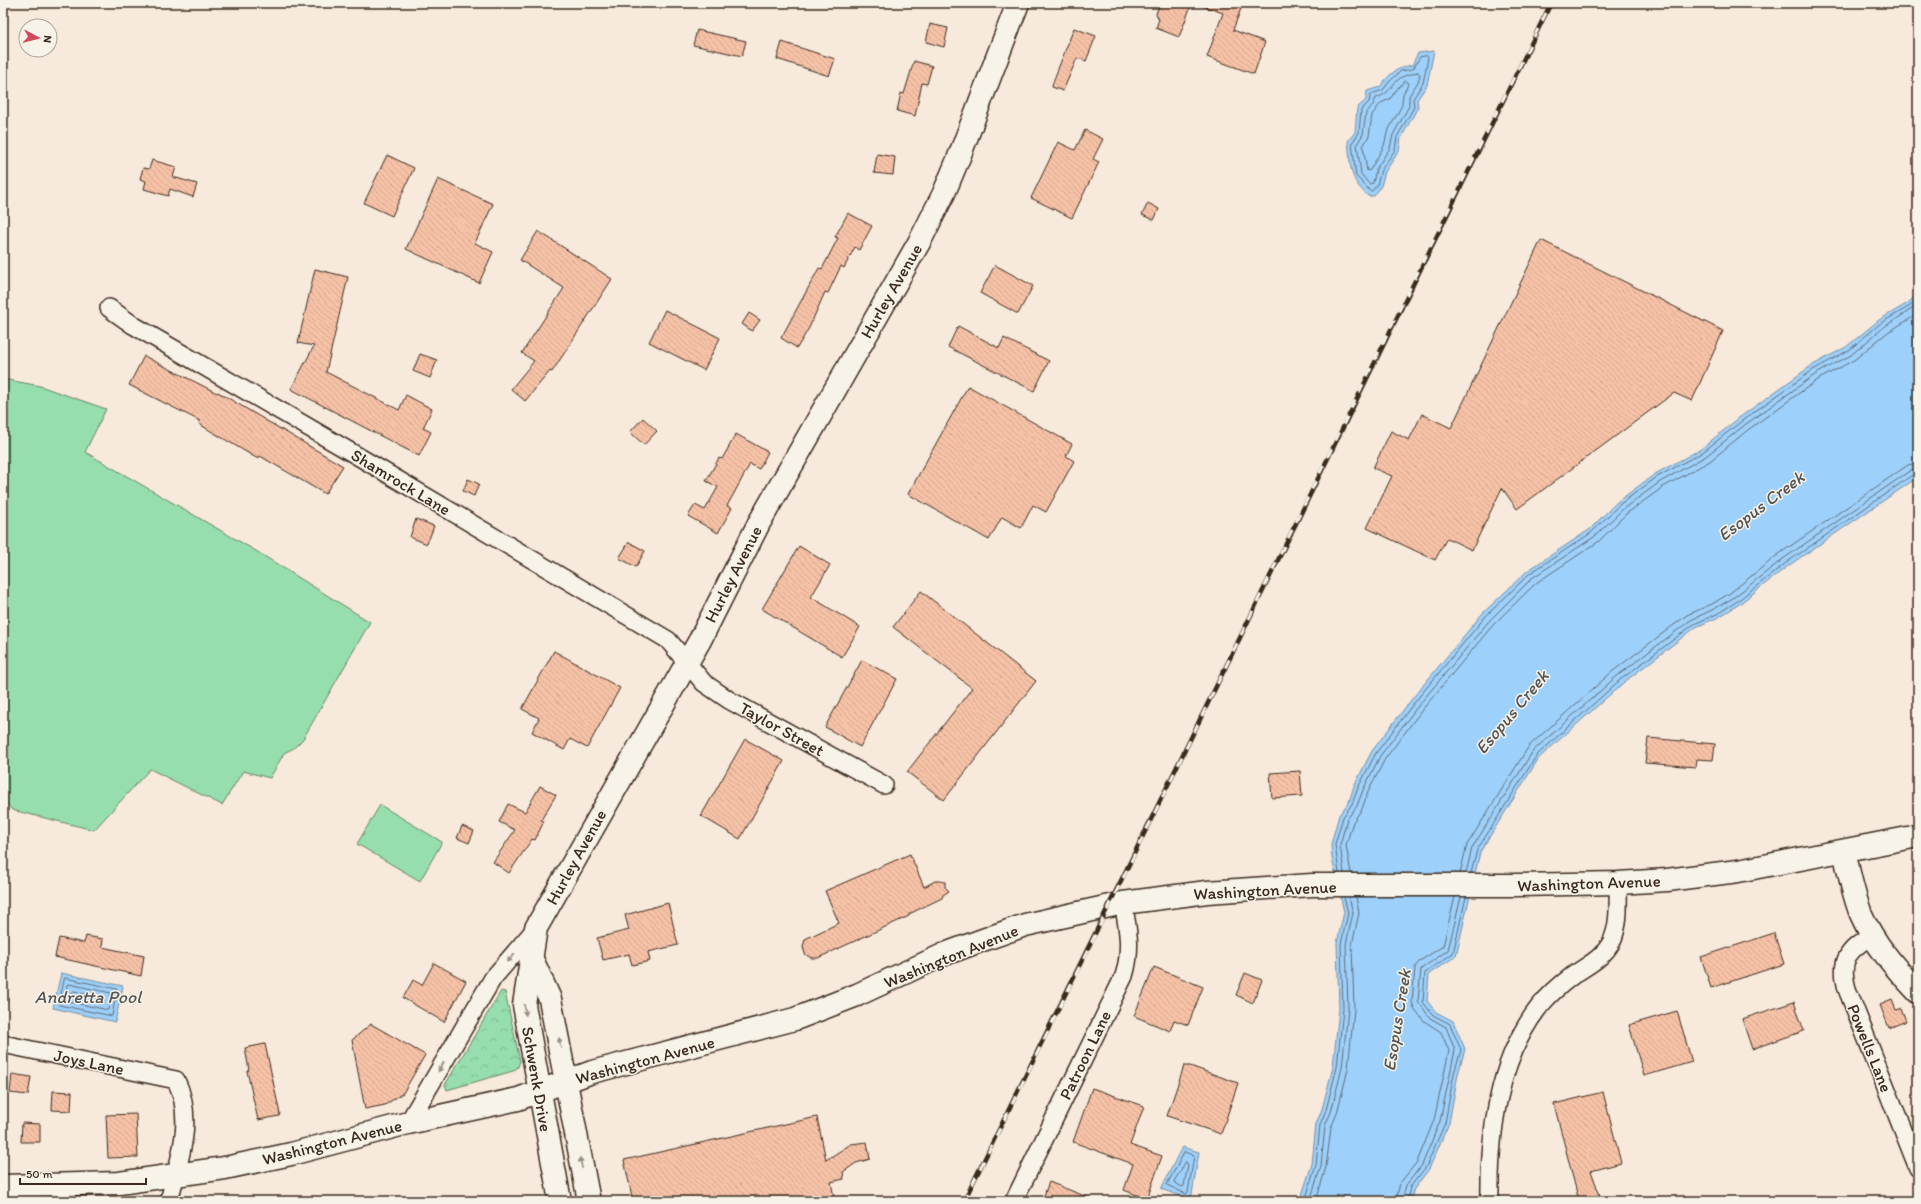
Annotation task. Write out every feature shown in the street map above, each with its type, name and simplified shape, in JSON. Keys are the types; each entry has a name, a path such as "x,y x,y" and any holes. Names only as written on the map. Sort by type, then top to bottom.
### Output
{"main road":[{"name":"Hurley Avenue","path":"536,928 687,662 759,523 920,239 944,193 1018,3"},
{"name":"Washington Avenue","path":"3,1186 119,1183 225,1168 291,1154 408,1123 518,1099 592,1072 795,1019 857,995 945,954 980,941 1026,925 1123,903 1207,892 1312,885 1516,885 1618,883 1667,880 1738,871 1918,836"},
{"path":"1844,851 1854,894 1861,915 1872,935 1886,955 1918,992"},
{"name":"Schwenk Drive","path":"536,928 524,1005 560,1201"},
{"name":"Schwenk Drive","path":"531,957 550,999 589,1201"}],"street":[{"name":"Shamrock Lane","path":"109,308 133,325 668,640 687,662"},
{"name":"Taylor Street","path":"687,662 704,683 729,700 884,785"},
{"path":"1490,1201 1491,1141 1496,1112 1513,1054 1525,1028 1538,1007 1560,986 1602,955 1611,943 1618,913 1618,883"},
{"name":"Patroon Lane","path":"1014,1201 1124,976 1130,946 1123,903"},
{"name":"Hurley Avenue","path":"408,1123 493,978 536,928"},
{"name":"Powells Lane","path":"1872,935 1849,952 1844,963 1843,976 1918,1168"},
{"name":"Joys Lane","path":"3,1044 176,1080 183,1095 186,1110 183,1144 176,1175"},
{"path":"169,1201 176,1175"}],"green space":[{"path":"3,379 40,386 106,409 85,452 256,551 370,622 303,739 294,748 284,753 270,778 243,771 222,805 150,769 94,830 12,810 3,799"},
{"path":"380,805 442,842 420,881 357,844"},
{"path":"501,991 505,992 520,1061 518,1067 513,1071 447,1090 445,1085"}],"water":[{"path":"1434,51 1427,85 1417,100 1418,107 1401,138 1399,151 1385,172 1381,186 1374,196 1368,196 1357,183 1350,165 1348,141 1355,132 1357,108 1366,100 1367,91 1380,87 1390,75 1397,70 1412,65 1418,53"},
{"name":"Esopus Creek","path":"1918,293 1918,477 1788,566 1738,605 1719,617 1696,627 1623,683 1539,758 1480,852 1456,956 1429,974 1427,1001 1436,1012 1453,1021 1465,1049 1458,1074 1449,1123 1429,1169 1414,1189 1410,1201 1300,1201 1312,1164 1316,1124 1322,1109 1333,1067 1339,1009 1337,943 1344,912 1332,858 1331,844 1339,815 1349,802 1354,786 1372,751 1411,700 1482,614 1527,571 1589,530 1617,502 1655,474 1701,449 1740,417 1811,366 1846,347 1879,320 1908,303"},
{"name":"Andretta Pool","path":"61,973 123,986 115,1022 53,1008"},
{"path":"1182,1147 1199,1152 1191,1200 1161,1189"}],"building":[{"path":"1160,3 1192,3 1179,37 1156,28 1159,19 1156,14"},
{"path":"1200,3 1243,3 1233,30 1265,42 1254,74 1207,57 1223,13 1200,5"},
{"path":"930,24 948,28 944,47 926,42"},
{"path":"1074,28 1096,36 1086,61 1077,58 1063,91 1052,87"},
{"path":"697,30 746,41 742,56 693,45"},
{"path":"782,42 835,59 829,76 777,59"},
{"path":"914,61 932,66 927,84 922,83 915,116 897,111 901,93 904,94"},
{"path":"1085,130 1103,139 1093,159 1099,162 1072,218 1031,198 1058,142 1075,150"},
{"path":"877,154 895,157 893,175 874,173"},
{"path":"387,155 414,168 392,216 364,203"},
{"path":"152,160 176,167 173,177 197,184 193,197 170,189 168,196 144,189 146,181 140,179 143,168 149,169"},
{"path":"438,179 493,204 475,243 493,252 479,283 406,249"},
{"path":"1148,203 1159,209 1154,220 1142,215"},
{"path":"848,213 872,226 859,250 855,247 844,268 841,266 828,293 825,292 809,328 797,348 781,338 819,268 822,269 838,238 835,237"},
{"path":"538,231 612,279 552,372 550,371 525,401 511,389 534,361 522,353 564,288 520,260"},
{"path":"1541,240 1723,331 1692,401 1674,393 1517,509 1502,488 1472,550 1447,538 1435,560 1367,528 1392,476 1373,468 1391,431 1409,440 1422,414 1451,428"},
{"path":"995,265 1033,286 1018,314 980,293"},
{"path":"315,269 348,277 326,372 399,410 406,395 432,409 423,428 431,432 419,456 291,389 314,346 298,343"},
{"path":"665,310 720,338 704,370 649,342"},
{"path":"749,313 760,320 752,331 742,324"},
{"path":"958,326 999,348 1004,338 1049,361 1034,391 948,347"},
{"path":"420,354 437,360 430,378 413,371"},
{"path":"144,356 217,393 218,392 343,466 325,494 260,456 258,459 199,424 200,421 129,385"},
{"path":"968,386 1072,444 1066,456 1074,461 1046,512 1033,505 1021,528 1002,517 989,540 908,494"},
{"path":"643,418 657,431 644,445 630,432"},
{"path":"736,434 768,452 759,469 750,464 727,506 732,508 718,533 688,516 695,505 705,510 718,487 706,481 719,458 722,459"},
{"path":"468,479 479,484 474,496 463,491"},
{"path":"416,519 434,526 427,544 410,537"},
{"path":"629,542 645,551 636,567 619,558"},
{"path":"799,546 830,565 811,597 860,627 842,657 762,609"},
{"path":"921,591 1036,681 944,800 907,772 972,688 893,627"},
{"path":"554,651 620,688 587,748 570,739 564,750 532,732 539,718 522,709"},
{"path":"862,660 897,679 860,747 825,727"},
{"path":"1648,738 1715,744 1713,760 1697,759 1696,767 1645,763"},
{"path":"745,739 784,761 740,839 701,816"},
{"path":"1300,771 1302,796 1272,798 1270,773"},
{"path":"540,786 556,795 541,820 544,821 535,840 532,839 509,873 493,862 515,830 499,822 508,804 525,812"},
{"path":"462,826 474,831 469,843 457,838"},
{"path":"910,854 924,887 935,881 945,882 945,887 949,891 943,895 942,898 909,914 909,916 818,958 811,958 805,954 803,947 805,939 839,923 825,891"},
{"path":"668,903 678,945 648,952 650,961 632,965 629,954 603,960 597,938 629,930 625,915"},
{"path":"1774,933 1784,964 1711,988 1701,957"},
{"path":"86,936 103,939 102,947 144,956 141,976 55,957 59,938 84,943"},
{"path":"434,963 466,981 444,1022 403,998 413,980 422,985"},
{"path":"1154,967 1203,987 1188,1025 1174,1020 1170,1031 1134,1016"},
{"path":"1245,973 1262,980 1253,1003 1236,995"},
{"path":"1892,1000 1896,1010 1901,1008 1906,1021 1889,1028 1880,1005"},
{"path":"1794,1002 1804,1031 1752,1049 1742,1019"},
{"path":"1677,1011 1692,1062 1644,1076 1629,1025"},
{"path":"371,1024 425,1055 403,1093 385,1105 365,1109 352,1040"},
{"path":"265,1044 280,1114 279,1116 258,1120 247,1071 249,1070 245,1048"},
{"path":"1184,1066 1190,1066 1238,1083 1221,1134 1167,1116"},
{"path":"12,1074 31,1077 28,1095 10,1093"},
{"path":"1092,1088 1144,1106 1130,1145 1162,1156 1147,1199 1124,1190 1133,1164 1073,1142"},
{"path":"53,1091 72,1092 71,1111 52,1110"},
{"path":"1603,1092 1621,1163 1591,1171 1602,1201 1579,1201 1554,1104"},
{"path":"136,1114 138,1157 108,1158 106,1115"},
{"path":"817,1117 826,1160 851,1144 867,1142 870,1159 856,1163 843,1172 844,1179 831,1182 834,1197 814,1201 633,1201 624,1160"},
{"path":"22,1123 40,1124 40,1142 21,1142"},
{"path":"1049,1182 1095,1200 1095,1201 1042,1201"}],"railway":[{"path":"964,1201 1403,302 1551,3"}]}
